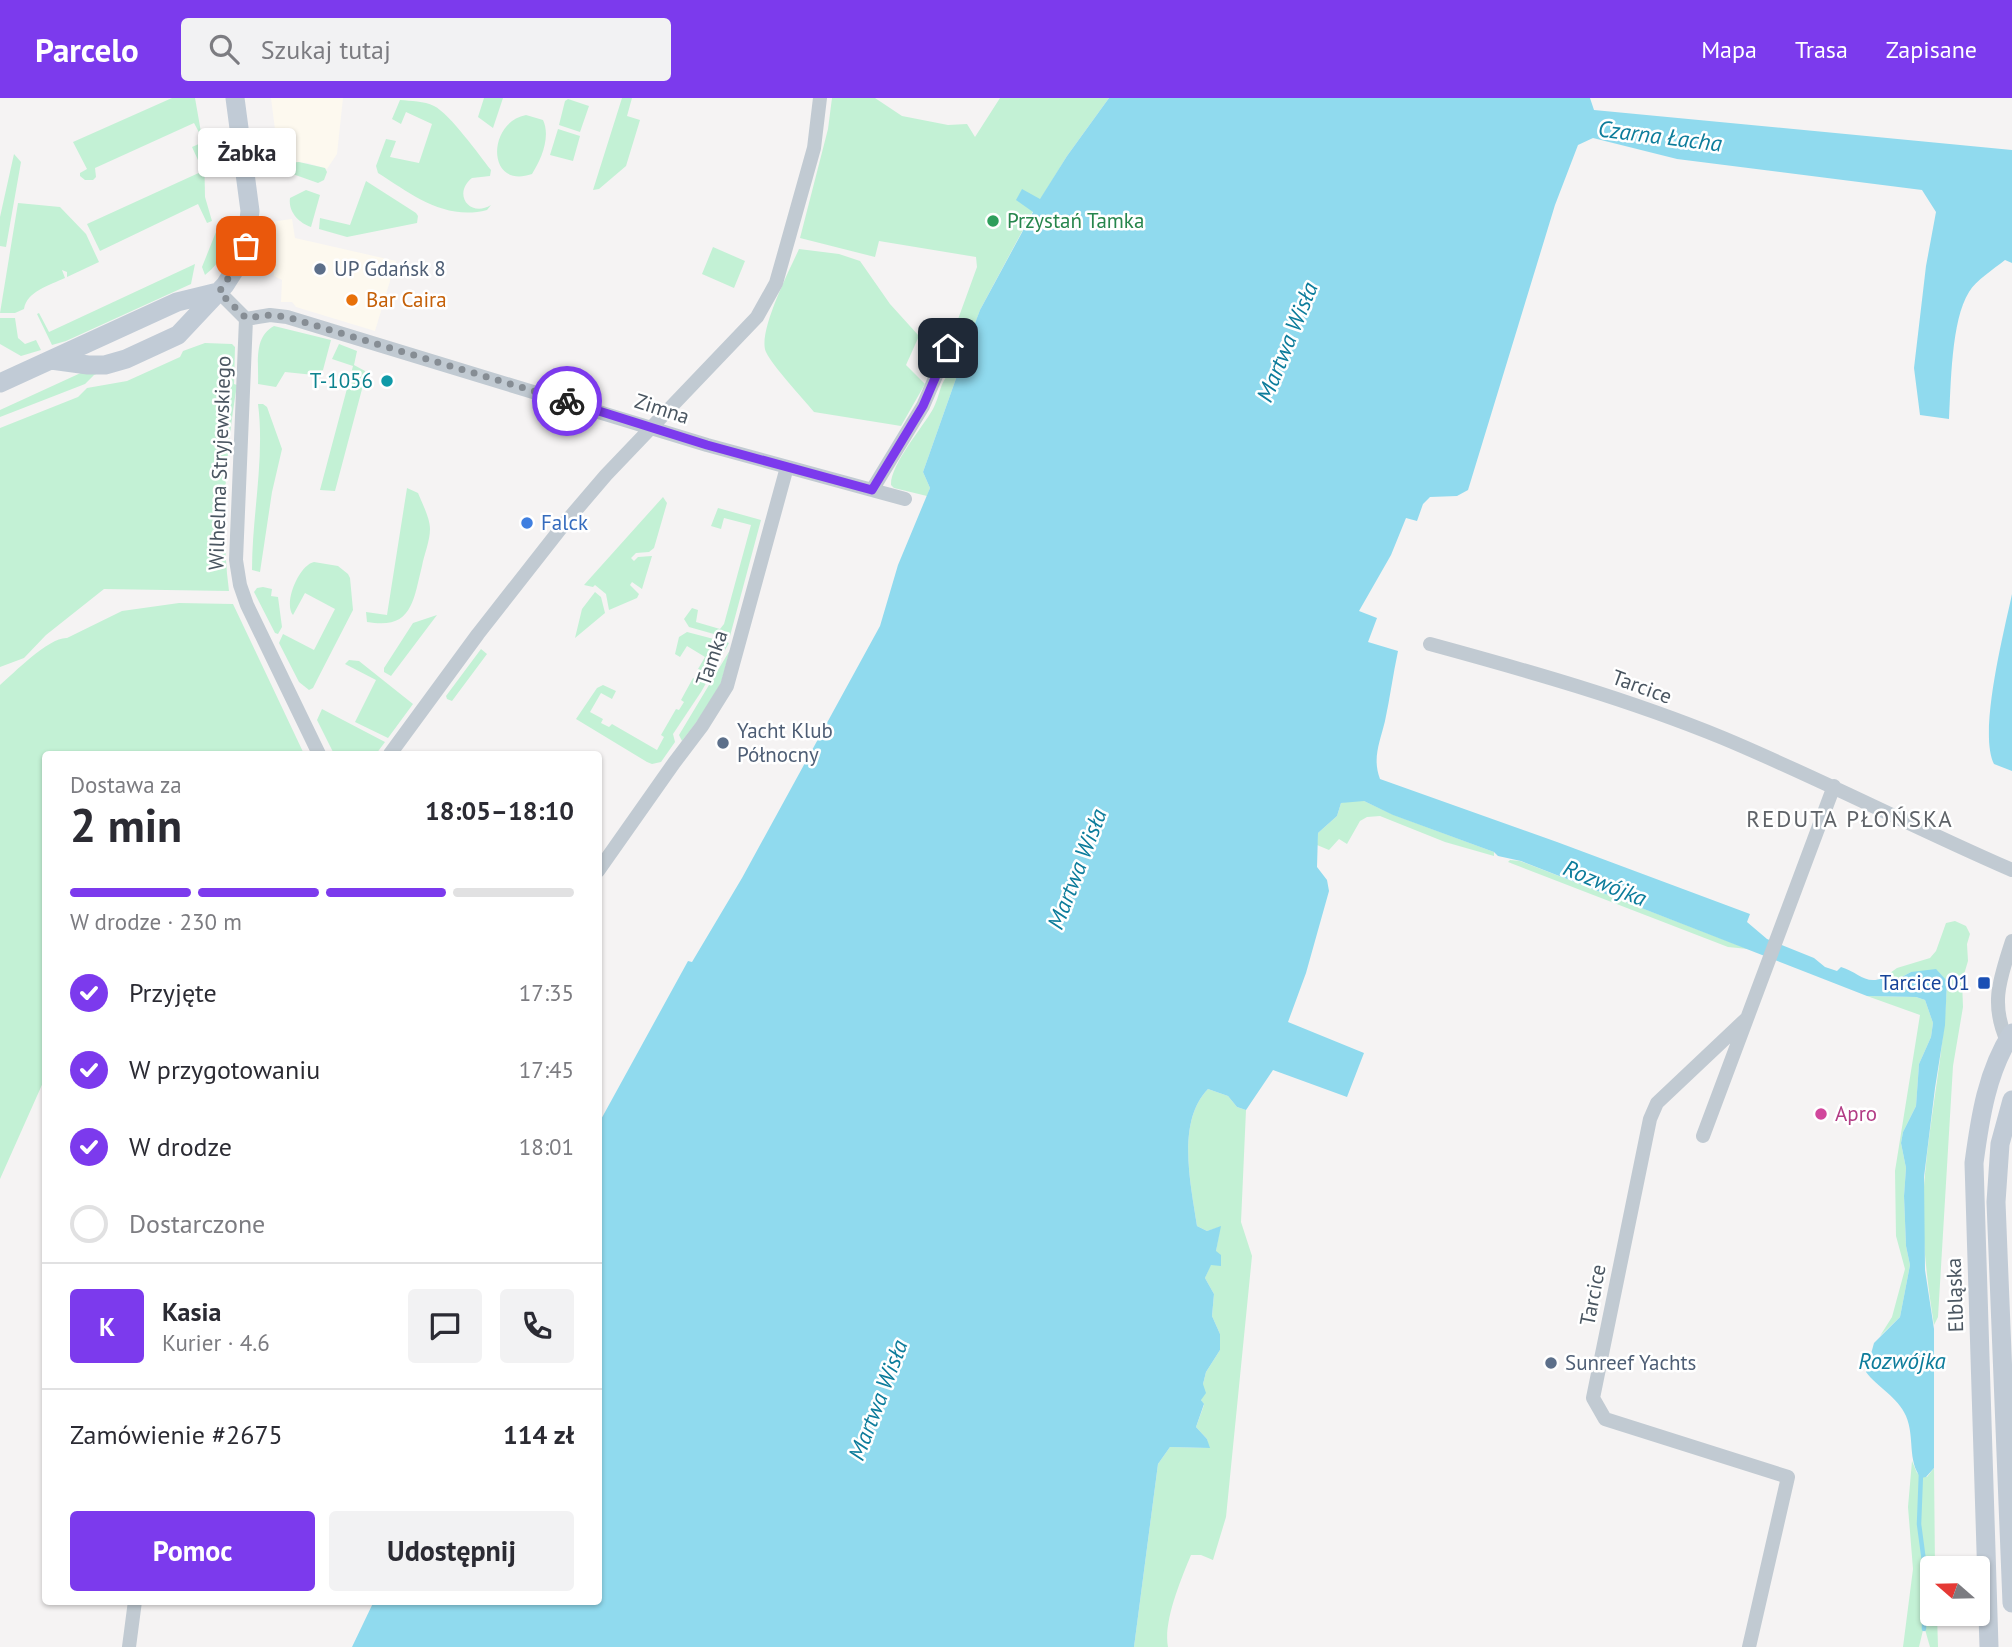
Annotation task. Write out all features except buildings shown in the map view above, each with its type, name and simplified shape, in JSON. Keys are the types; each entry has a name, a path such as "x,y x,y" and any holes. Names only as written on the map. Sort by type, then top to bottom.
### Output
{"main road":[{"path":"51,360 105,365 126,359 178,335 219,292 239,262 249,233 250,211 235,98"},
{"path":"0,383 177,302 219,292"},
{"name":"Elbląska","path":"1989,1647 1974,1163 1983,1104 2009,1037"},
{"path":"2012,1100 2000,1144 1996,1202 2012,1603"}],"street":[{"path":"392,751 474,639 565,523 757,317 776,283 814,148 820,98"},
{"path":"219,292 246,318"},
{"name":"Zimna","path":"246,318 270,315 287,317 787,467 905,499"},
{"name":"Wilhelma Stryjewskiego","path":"246,318 236,560 240,585 247,605 318,751"},
{"path":"872,490 923,406 948,348"},
{"name":"Tamka","path":"602,866 727,686 787,467"},
{"name":"Tarcice","path":"1430,644 1530,671 1721,737 1834,786 2012,870"},
{"name":"Tarcice","path":"1703,1136 1834,786"},
{"path":"2009,1037 2000,1028 1996,1005 1998,986 2012,941"},
{"name":"Tarcice","path":"1746,1019 1657,1103 1650,1119 1593,1398 1605,1419 1788,1477 1749,1647"},
{"path":"129,1647 134,1605"}],"shaded area":[{"path":"271,98 343,98 337,154 327,169 308,163 279,161"},
{"path":"292,219 295,238 396,261 375,331 296,307 292,302 281,302 282,280 274,276 270,222"}],"green space":[{"path":"172,98 195,98 202,138 194,123 95,168 96,177 93,180 85,180 80,176 80,173 87,169 73,142"},
{"path":"484,98 503,98 493,128 478,117"},
{"path":"622,98 632,98 627,116 640,120 626,166 599,189 593,190"},
{"path":"832,98 875,98 902,116 948,125 967,124 975,137 1000,98 1109,98 1067,156 1040,200 1022,190 1017,200 1033,211 980,310 963,356 953,346 959,327 957,322 977,267 976,257 879,241 875,257 800,238 828,129"},
{"path":"568,99 589,106 580,132 559,125 565,101"},
{"path":"400,100 422,102 441,110 472,145 491,170 490,176 472,178 466,184 464,197 470,206 476,209 491,205 487,210 457,212 443,209 416,197 378,173 376,166 386,139 396,141 390,157 419,163 432,124 406,112 401,124 392,119"},
{"path":"526,115 543,120 545,141 542,155 532,174 517,176 506,173 497,153 504,129 513,120"},
{"path":"558,129 580,136 573,161 550,155"},
{"path":"201,143 204,145 205,197 212,221 207,223 198,204 100,251 87,224 203,171 192,147"},
{"path":"14,154 21,162 6,247 0,246 0,217"},
{"path":"299,162 325,168 327,172 324,180 318,183 287,172 286,163"},
{"path":"366,181 416,213 417,223 347,237 319,229 320,218 350,225"},
{"path":"306,190 320,195 311,227 295,216 290,203 290,198"},
{"path":"18,203 60,207 86,234 99,262 67,277 67,272 62,270 65,278 34,293 24,309 15,313 0,313"},
{"path":"225,220 221,257 205,275 202,267 220,222"},
{"path":"713,247 745,261 734,288 702,274"},
{"path":"799,249 839,254 860,261 890,304 919,336 906,365 925,384 901,426 814,412 766,352 764,343 770,316"},
{"path":"195,264 191,284 66,341 52,345 37,314 39,313 49,332"},
{"path":"0,318 15,318 18,338 25,344 36,340 41,350 21,356 0,344"},
{"path":"274,326 331,340 323,370 314,375 285,372 276,387 258,384 260,344 267,331"},
{"path":"205,343 232,344 235,347 234,384 237,385 227,461 225,513 229,591 104,589 46,635 24,658 0,667 0,428 78,397 87,388 127,381 180,357 183,351"},
{"path":"339,344 357,351 354,365 366,374 335,491 320,490 353,366 332,359"},
{"path":"106,370 94,375 85,384 0,417 0,410 85,371"},
{"path":"953,370 959,370 923,472 930,488 927,496 894,488 891,485 896,467 933,409 943,383"},
{"path":"258,404 267,407 282,449 272,492 260,572 252,570 260,445"},
{"path":"407,488 418,493 430,525 413,602 402,617 393,622 367,622 366,612 387,615"},
{"path":"663,497 667,503 654,548 649,552 636,553 631,558 634,561 638,557 652,556 642,589 632,582 630,585 639,594 637,598 609,610 606,594 595,585 584,585"},
{"path":"718,508 761,520 728,638 689,627 684,619 692,608 698,610 696,622 720,629 724,624 751,525 724,518 721,529 711,526"},
{"path":"314,562 338,566 348,574 353,610 313,688 309,690 299,682 279,643 283,634 314,650 335,609 305,593 293,615 290,609 291,594 298,577"},
{"path":"263,587 272,589 271,596 278,597 282,627 278,634 275,633 254,592"},
{"path":"595,592 601,597 605,613 575,638 582,609"},
{"path":"179,603 233,604 303,751 42,751 42,1085 0,1179 0,685 51,643 122,611"},
{"path":"437,615 391,676 384,672 413,623"},
{"path":"687,632 729,643 673,734 675,742 661,762 647,762 576,719 597,688 603,685 616,691 612,699 601,693 590,712 603,719 601,723 609,727 612,724 657,750 664,737 661,735 676,709 679,710 684,702 681,700 693,678 696,680 701,671 698,669 705,657 687,646 680,657 675,654 679,637"},
{"path":"481,649 487,654 452,701 447,699 446,696"},
{"path":"730,650 721,683 682,741 679,735"},
{"path":"349,660 359,661 413,704 388,738 355,722 376,680 345,664"},
{"path":"322,709 385,742 378,751 332,751 317,720"},
{"path":"1364,801 1494,852 1494,856 1445,842 1380,816 1367,817 1360,821 1347,844 1339,839 1329,850 1317,845 1318,833 1337,816 1341,803"},
{"path":"1520,861 1748,949 1728,947 1508,862"},
{"path":"1955,921 1966,926 1970,934 1967,944 1968,961 1962,981 1963,1007 1953,1066 1938,1317 1934,1325 1923,1212 1947,981 1911,972 1887,985 1883,978 1897,968 1930,958 1936,951 1946,923"},
{"path":"1867,996 1916,997 1925,1000 1933,1023 1931,1037 1919,1064 1916,1106 1903,1132 1901,1143 1906,1168 1906,1246 1910,1265 1900,1317 1880,1336 1892,1317 1905,1269 1896,1236 1895,1171 1920,1015"},
{"path":"1208,1089 1228,1096 1237,1107 1246,1110 1241,1222 1252,1256 1226,1517 1213,1560 1201,1555 1191,1555 1170,1613 1168,1647 1134,1647 1158,1464 1170,1447 1209,1448 1207,1439 1196,1427 1204,1405 1201,1400 1206,1372 1220,1350 1220,1334 1212,1316 1214,1294 1205,1278 1216,1251 1220,1227 1207,1231 1197,1226 1188,1154 1192,1119 1198,1103"},
{"path":"1912,1461 1917,1473 1927,1477 1934,1468 1935,1556 1920,1556 1920,1626 1924,1626 1919,1647 1903,1647 1913,1569 1908,1507"},
{"path":"1924,1626 1937,1626 1938,1647 1930,1647"}],"water":[{"path":"1109,98 1590,98 1594,110 2012,150 2012,263 2005,260 1981,279 1969,292 1963,304 1955,336 1949,419 1920,415 1914,368 1926,266 1936,212 1922,190 1677,159 1593,138 1578,145 1555,205 1468,490 1457,496 1430,497 1423,504 1417,521 1406,518 1391,555 1359,611 1377,618 1368,642 1398,651 1378,750 1380,779 1750,914 1747,922 1767,939 1814,958 1825,967 1837,971 1841,967 1871,980 1883,978 1887,985 1911,972 1936,969 1947,981 1945,1025 1924,1177 1925,1270 1934,1329 1934,1468 1926,1477 1921,1478 1912,1456 1906,1416 1898,1403 1866,1372 1874,1343 1900,1317 1910,1265 1906,1246 1906,1168 1901,1143 1903,1132 1916,1106 1919,1064 1931,1037 1933,1023 1925,1000 1916,997 1867,996 1521,861 1498,856 1494,852 1393,815 1364,801 1341,803 1337,816 1318,833 1317,867 1327,880 1329,891 1306,973 1288,1022 1364,1053 1347,1097 1273,1070 1246,1110 1237,1107 1228,1096 1208,1089 1198,1103 1192,1119 1188,1154 1197,1226 1207,1231 1221,1226 1216,1251 1221,1255 1221,1266 1211,1265 1205,1278 1214,1294 1212,1316 1220,1334 1220,1350 1206,1372 1203,1384 1206,1393 1201,1400 1204,1404 1196,1427 1207,1439 1210,1448 1170,1447 1158,1464 1134,1647 352,1647 372,1605 602,1605 602,1118 688,961 692,962 742,878 880,626 898,565 930,488 923,472 959,370 961,355 980,310 1033,212 1016,200 1022,189 1040,199"},
{"path":"2012,594 2012,771 1994,764 1989,730 1994,682"}],"waterway":[{"name":"Rozwójka","path":"1921,1473 1919,1524 1925,1569 1924,1629"}],"way so far":[{"path":"246,246 219,292 246,318 270,315 287,317 567,401"}],"place":[{"name":"Przystań Tamka","path":"993,221"},
{"name":"Żabka","path":"246,246"},
{"name":"UP Gdańsk 8","path":"320,269"},
{"name":"Bar Caira","path":"352,300"},
{"name":"T-1056","path":"387,381"},
{"name":"Falck","path":"527,523"},
{"name":"Yacht Klub Północny","path":"723,743"},
{"name":"Tarcice 01","path":"1984,983"},
{"name":"Apro","path":"1821,1114"},
{"name":"Sunreef Yachts","path":"1551,1363"}],"district":[{"name":"REDUTA PŁOŃSKA","path":"1850,819"}],"route":[{"path":"567,401 707,445 872,490 923,406 948,348"}],"water label":[{"name":"Czarna Łacha","path":"1660,136"},
{"name":"Martwa Wisła","path":"1287,342"},
{"name":"Martwa Wisła","path":"1077,869"},
{"name":"Martwa Wisła","path":"878,1400"}]}
